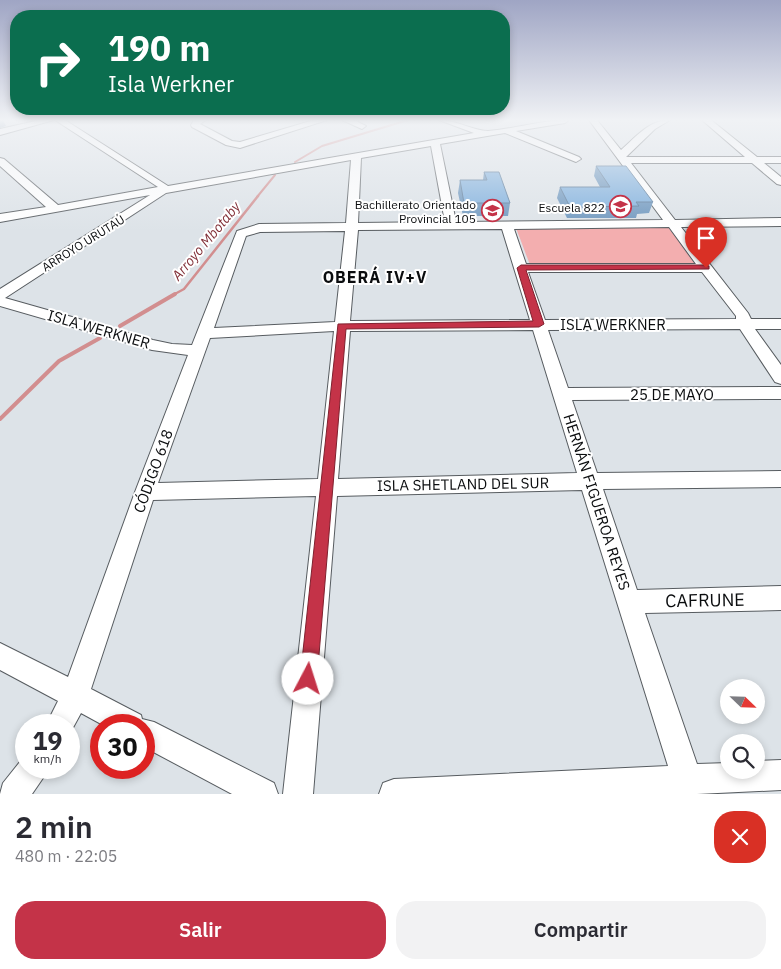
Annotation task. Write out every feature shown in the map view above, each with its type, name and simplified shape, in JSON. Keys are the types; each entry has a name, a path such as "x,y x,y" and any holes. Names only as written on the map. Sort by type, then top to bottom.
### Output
{"street":[{"path":"118,157 162,185 166,190"},
{"path":"0,218 350,157"},
{"path":"298,794 352,226 356,157"},
{"path":"438,157 451,225"},
{"path":"571,157 576,159"},
{"path":"750,157 781,182"},
{"path":"622,158 781,160"},
{"path":"622,158 743,316 744,324 781,378"},
{"path":"0,161 56,208"},
{"name":"ARROYO URUTAÚ","path":"0,296 166,190"},
{"path":"352,226 781,222"},
{"name":"HERNÁN FIGUEROA REYES","path":"506,224 687,780"},
{"name":"CÓDIGO 618","path":"66,714 75,696 145,492 242,234 259,228 352,226"},
{"path":"521,268 706,268"},
{"name":"ISLA WERKNER","path":"0,301 152,345 172,349 202,341 342,326 781,324"},
{"name":"25 DE MAYO","path":"562,394 781,393"},
{"name":"ISLA SHETLAND DEL SUR","path":"145,492 590,481 781,479"},
{"name":"CAFRUNE","path":"629,602 781,598"},
{"path":"0,656 110,714"},
{"path":"155,738 263,794"},
{"path":"394,794 781,775"},
{"path":"14,794 25,779"}],"shaded area":[{"path":"668,227 696,263 530,265 516,228"}],"building":[{"path":"596,166 626,166 653,202 636,202 639,206 570,207 560,187 610,187"},
{"path":"484,172 499,172 510,203 464,203 460,180 487,180"}],"waterway":[{"name":"Arroyo Mbotaby","path":"295,162 303,157"},
{"name":"Arroyo Mbotaby","path":"257,197 275,175"},
{"name":"Arroyo Mbotaby","path":"173,295 184,289 258,196"},
{"name":"Arroyo Mbotaby","path":"120,326 175,294"},
{"name":"Arroyo Mbotaby","path":"0,419 59,361 100,338"}],"place":[{"name":"Escuela 822","path":"621,207"},
{"name":"Bachillerato Orientado Provincial 105","path":"492,211"}],"district":[{"name":"OBERÁ IV+V","path":"375,277"}],"route":[{"path":"308,679 342,326 539,324 521,268 706,268"}]}
